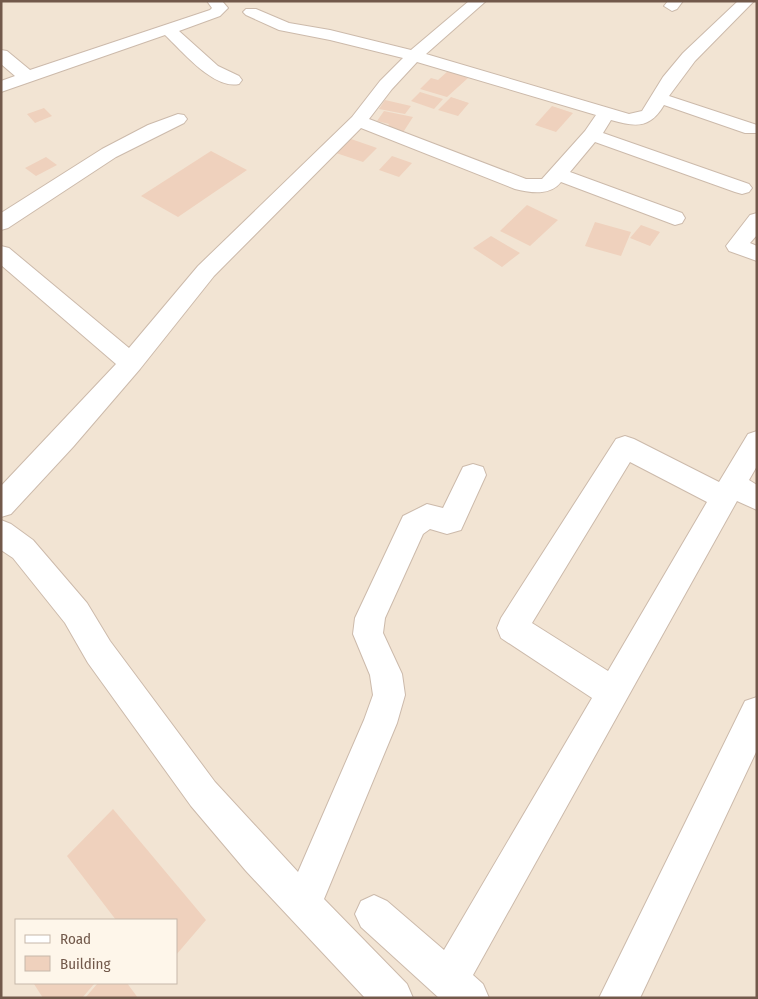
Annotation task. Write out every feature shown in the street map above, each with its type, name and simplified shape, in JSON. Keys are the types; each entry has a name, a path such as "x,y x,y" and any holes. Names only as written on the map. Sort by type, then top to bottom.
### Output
{"street":[{"path":"1,87 215,13 220,8 214,1"},
{"path":"1,505 64,439 131,363 206,271 358,120 386,85 414,56 479,1"},
{"path":"251,12 290,29 330,35 414,56 628,119 641,119 649,115 669,81 689,57 747,1"},
{"path":"168,29 212,70 233,80"},
{"path":"1,54 27,77"},
{"path":"659,98 751,129"},
{"path":"358,120 522,184 536,187 549,184 592,135 607,113"},
{"path":"1,224 40,196 146,133 178,119"},
{"path":"592,135 742,188"},
{"path":"558,174 675,218"},
{"path":"757,220 737,246 757,254"},
{"path":"1,253 131,363"},
{"path":"374,914 459,989 613,693 738,493 757,442"},
{"path":"613,693 512,628 625,447 738,493"},
{"path":"302,904 380,723 389,695 386,674 368,634 370,618 413,525 427,516 451,521 473,476"},
{"path":"1,533 23,550 76,613 110,667 203,794 259,858 393,998"},
{"path":"619,998 757,713"}],"shaded area":[{"path":"1,1 757,1 757,998 1,998"}],"building":[{"path":"448,71 468,78 447,97 420,89 431,78 438,80"},
{"path":"420,92 443,99 434,109 411,101"},
{"path":"451,97 469,103 458,116 438,110"},
{"path":"385,100 411,106 405,114 379,109"},
{"path":"552,106 573,113 556,132 535,125"},
{"path":"44,108 52,116 35,123 27,114"},
{"path":"384,111 413,117 402,134 385,130 389,124 377,121"},
{"path":"351,139 377,148 363,162 336,153"},
{"path":"211,151 247,170 178,217 141,196"},
{"path":"392,156 412,163 399,177 379,170"},
{"path":"46,157 57,165 36,176 25,168"},
{"path":"527,205 558,220 530,246 500,231"},
{"path":"595,222 631,232 621,256 585,246"},
{"path":"641,225 660,232 650,246 630,238"},
{"path":"491,236 520,253 502,267 473,248"},
{"path":"113,809 206,920 178,953 178,919 115,919 67,856"},
{"path":"34,984 94,984 82,998 43,998"},
{"path":"97,984 128,984 138,998 85,998"}]}
